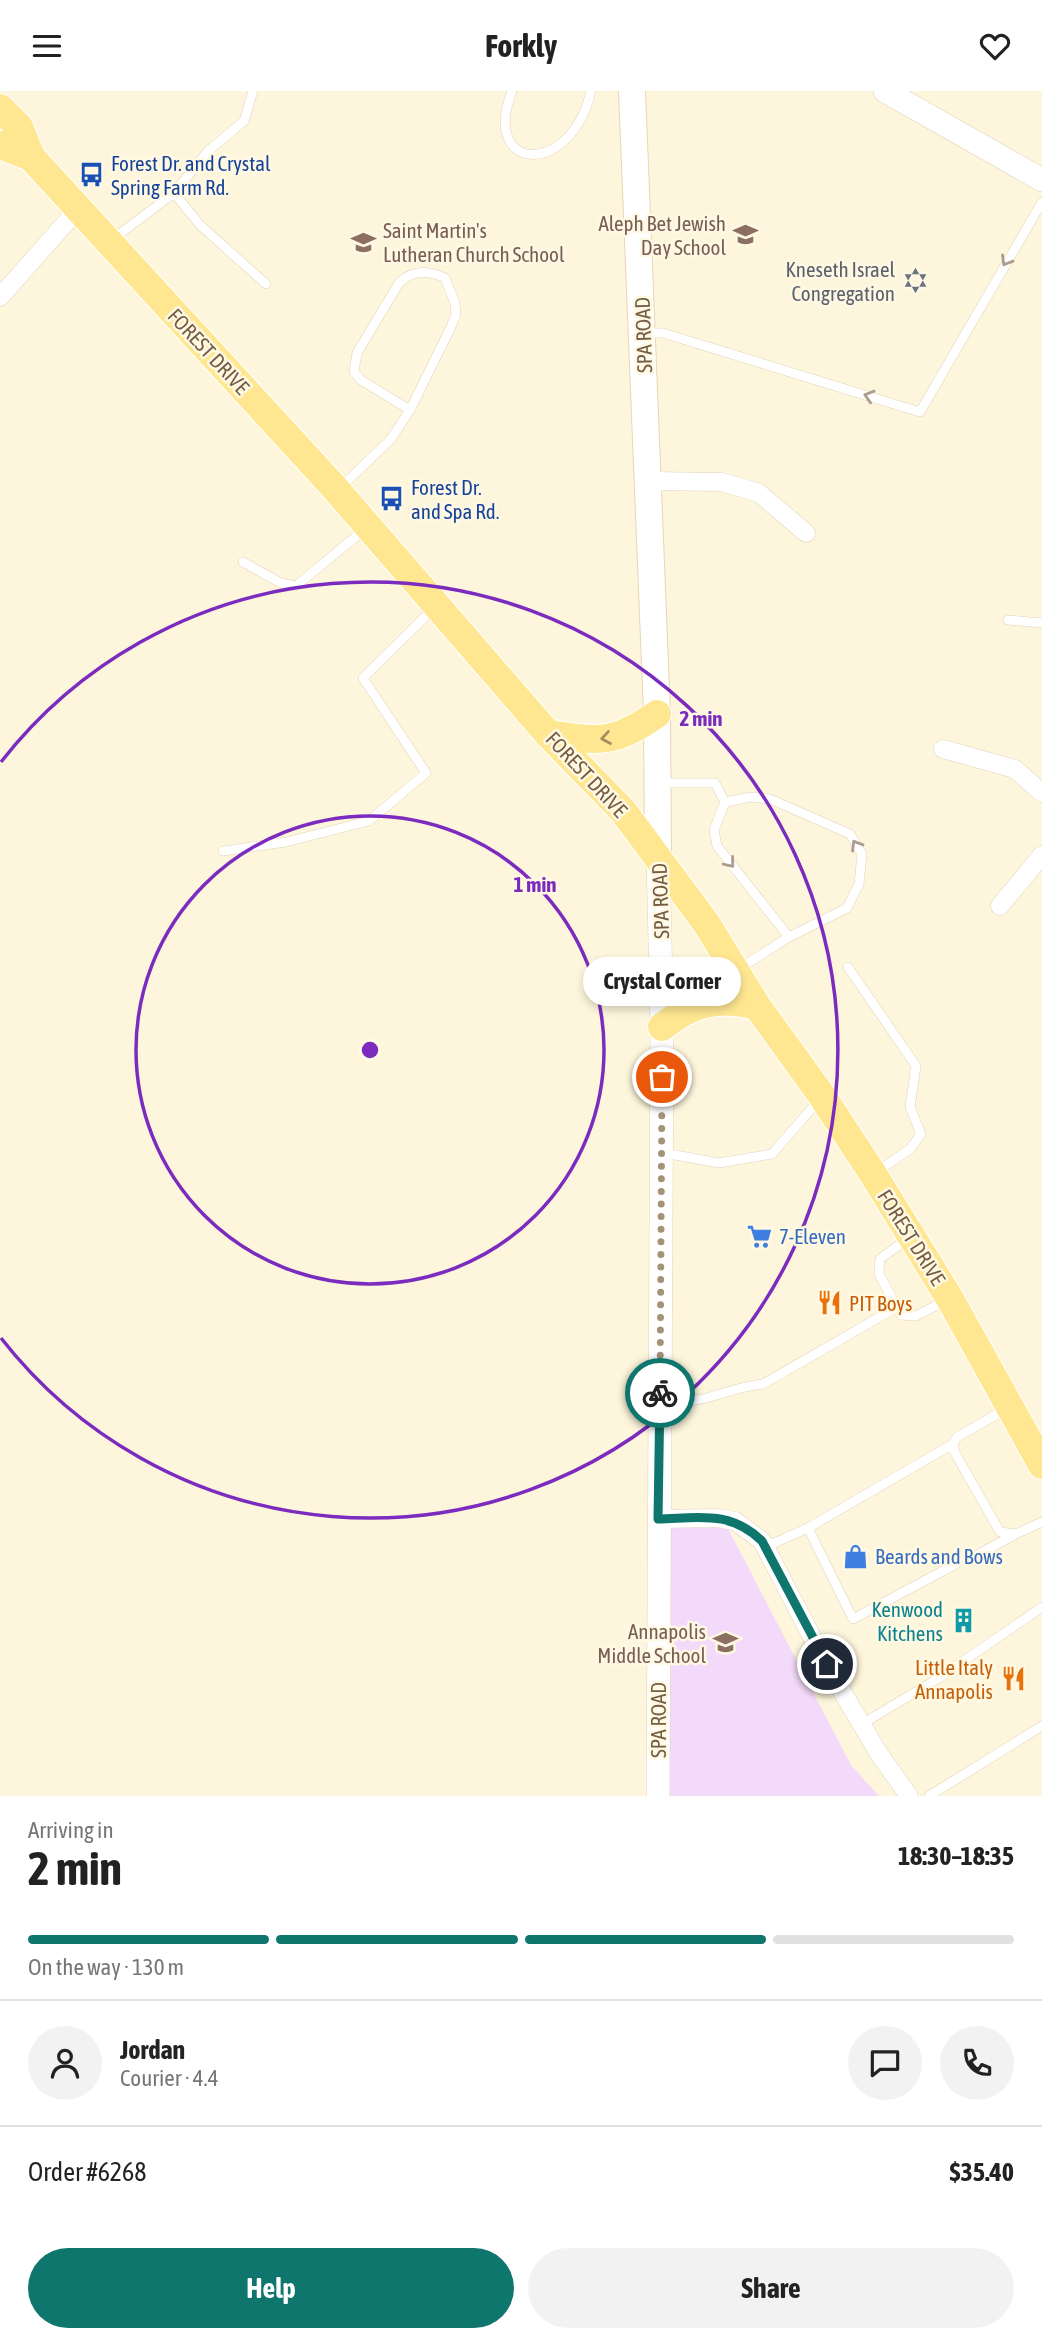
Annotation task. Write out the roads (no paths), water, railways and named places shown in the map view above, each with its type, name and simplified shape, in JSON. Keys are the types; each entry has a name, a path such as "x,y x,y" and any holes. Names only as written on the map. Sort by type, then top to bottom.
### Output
{"main road":[{"name":"SPA ROAD","path":"632,91 657,714 658,856"},
{"name":"FOREST DRIVE","path":"0,108 19,127 31,157 369,526 548,734 623,811 658,856 757,1006 822,1096 912,1235 1042,1465"},
{"name":"FOREST DRIVE","path":"0,145 31,157"},
{"path":"548,734 595,740 628,734 657,714"},
{"path":"662,1027 682,1011 705,1002 738,1001 757,1006"}],"street":[{"path":"892,93 1042,180"},
{"path":"0,297 78,209"},
{"path":"649,481 722,482 759,493 806,533"},
{"path":"943,749 1015,769 1042,793"},
{"path":"1000,906 1042,855"},
{"name":"SPA ROAD","path":"658,856 662,1027 658,1796"},
{"path":"658,1519 717,1518 735,1521 749,1529 765,1547 862,1724 909,1796"}],"lane":[{"path":"108,243 174,193 208,151 244,121 253,91"},
{"path":"512,91 504,121 507,133 517,149 534,157 551,152 569,139 584,113 591,91"},
{"path":"174,193 200,225 267,284"},
{"path":"643,334 663,333 920,412 1042,202"},
{"path":"337,491 391,439 410,410 456,315 452,289 445,278 424,271 406,276 399,283 357,353 355,362 354,372 361,380 410,410"},
{"path":"243,562 281,583 296,586 369,526"},
{"path":"223,851 286,842 369,821 426,773 363,678 437,605"},
{"path":"1009,620 1042,622"},
{"path":"659,783 715,783 725,802 714,829 717,846 789,937"},
{"path":"725,802 751,797 770,799 850,834 862,854 859,884 846,908 789,937 736,971"},
{"path":"848,967 916,1066 911,1107 921,1134 910,1149 873,1174"},
{"path":"661,1152 719,1163 772,1154 822,1096"},
{"path":"912,1235 880,1259 879,1273 901,1315 916,1316 950,1299"},
{"path":"660,1398 683,1403 706,1400 739,1386 762,1384 897,1307"},
{"path":"765,1547 808,1528 953,1444 957,1437 1011,1406"},
{"path":"953,1444 1000,1532 1016,1534"},
{"path":"975,1556 1042,1522"},
{"path":"808,1528 853,1619 956,1564"},
{"path":"862,1724 939,1678 1042,1607"},
{"path":"929,1796 1042,1727"}],"place":[{"name":"Forest Dr. and Crystal Spring Farm Rd.","path":"91,175"},
{"name":"Aleph Bet Jewish Day School","path":"746,235"},
{"name":"Saint Martin's Lutheran Church School","path":"363,242"},
{"name":"Kneseth Israel Congregation","path":"915,281"},
{"name":"Forest Dr. and Spa Rd.","path":"391,499"},
{"name":"Crystal Corner","path":"662,1077"},
{"name":"7-Eleven","path":"759,1236"},
{"name":"PIT Boys","path":"829,1303"},
{"name":"Beards and Bows","path":"855,1556"},
{"name":"Kenwood Kitchens","path":"963,1621"},
{"name":"Annapolis Middle School","path":"726,1643"},
{"name":"Little Italy Annapolis","path":"1013,1679"}]}
